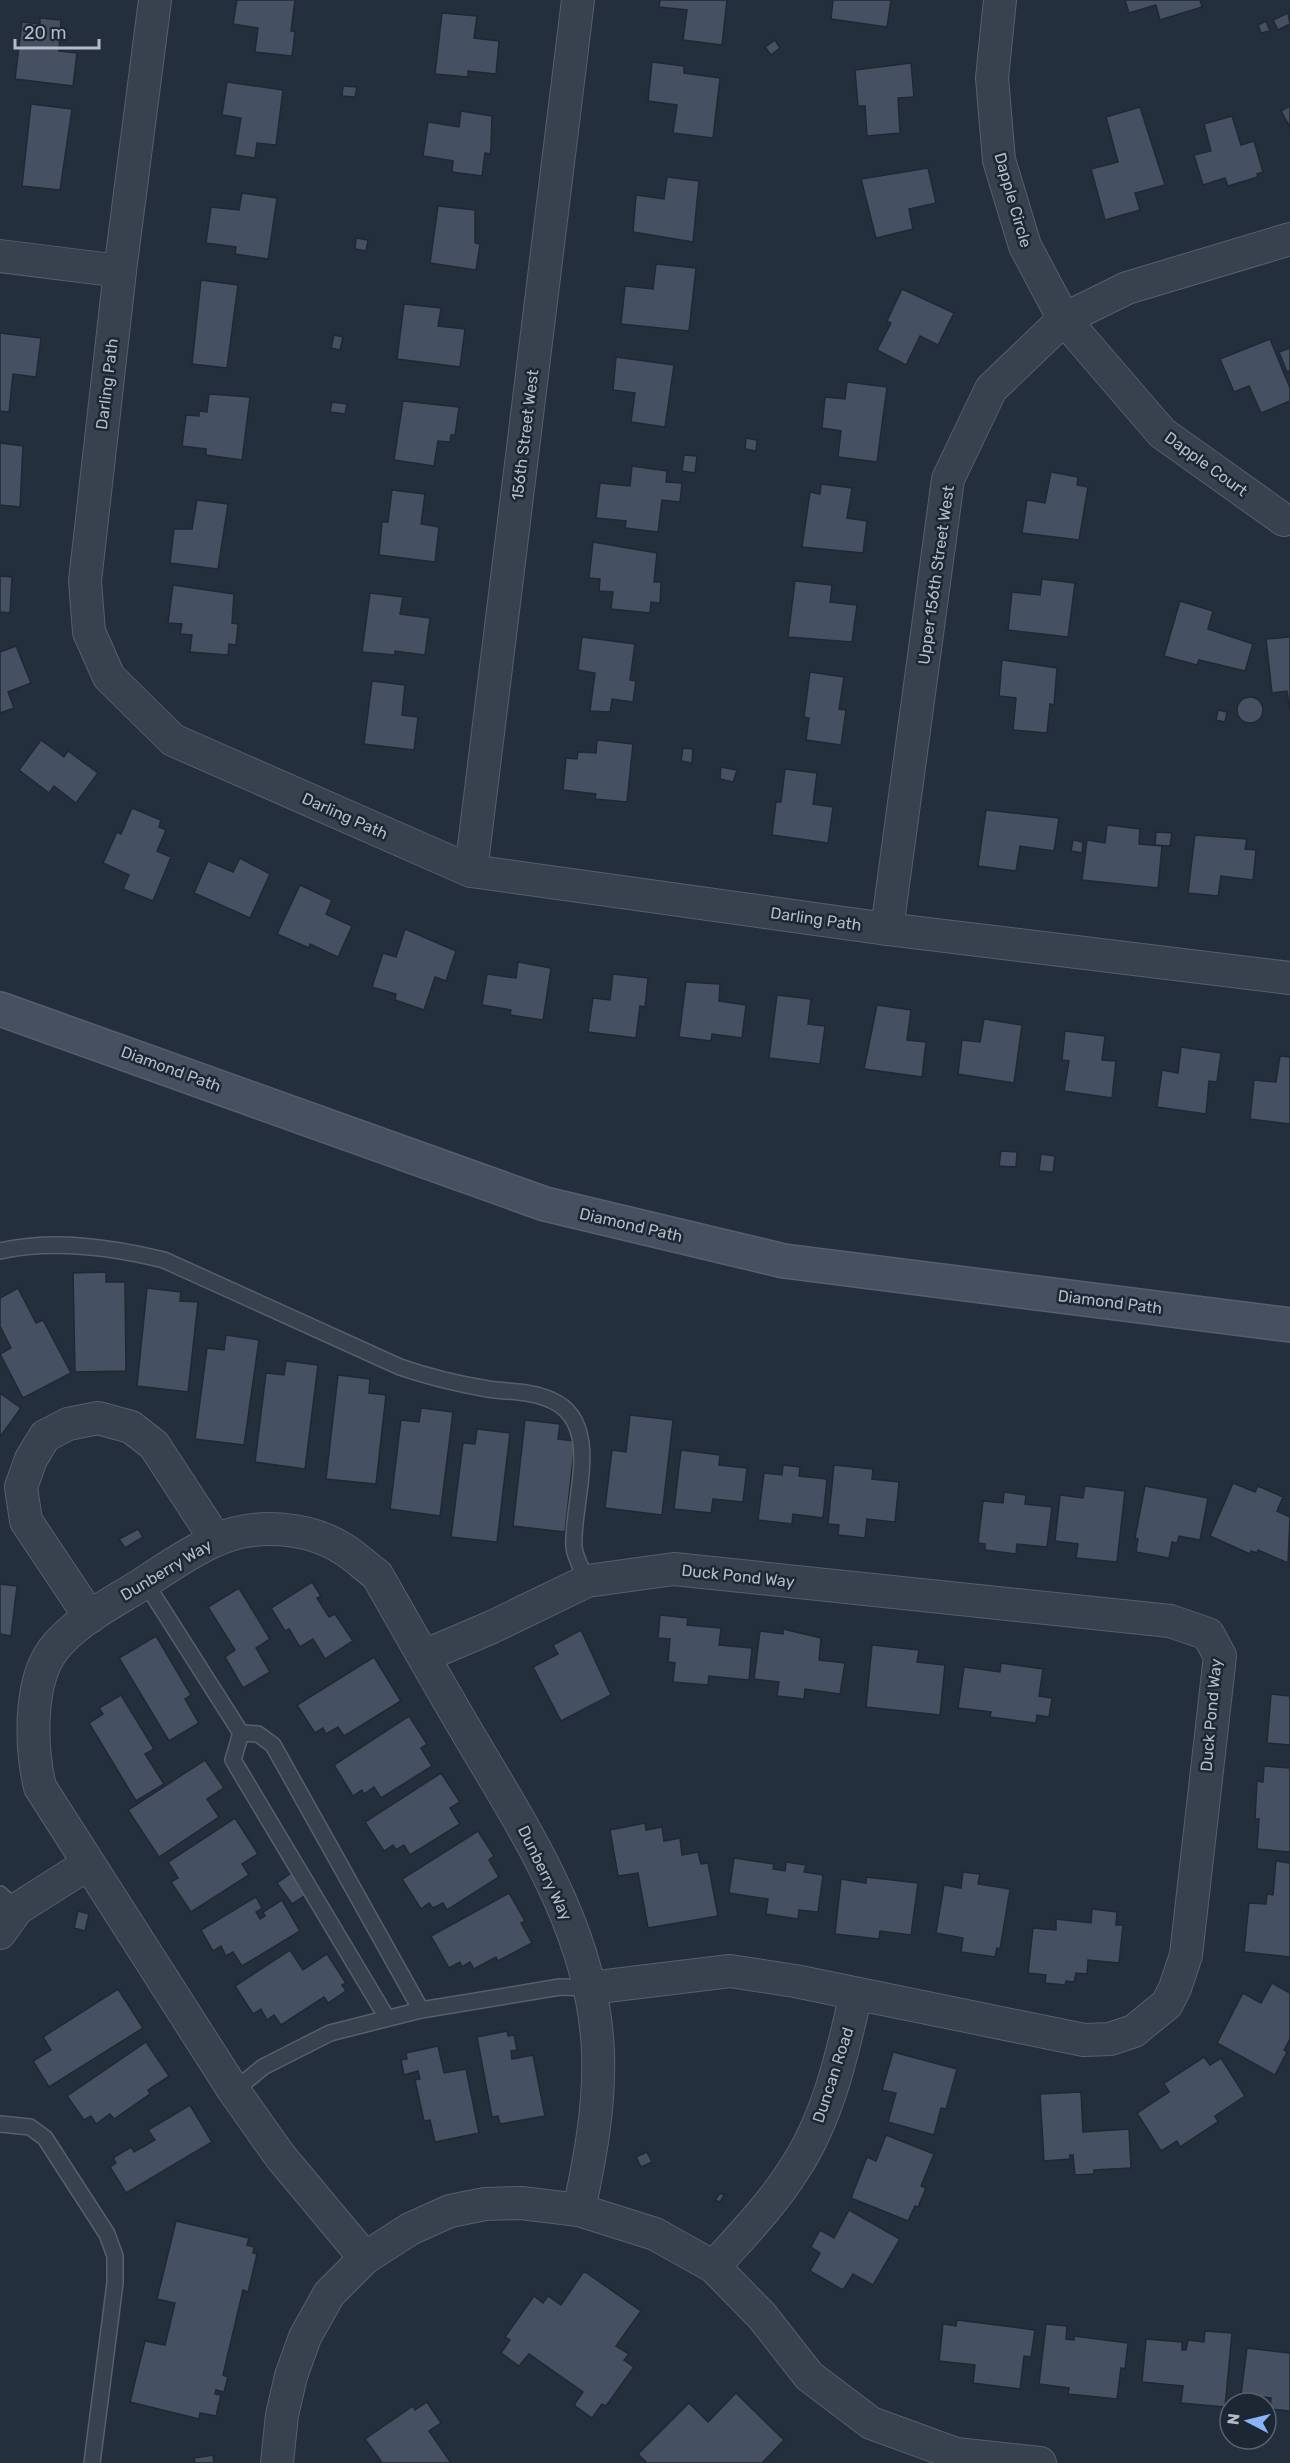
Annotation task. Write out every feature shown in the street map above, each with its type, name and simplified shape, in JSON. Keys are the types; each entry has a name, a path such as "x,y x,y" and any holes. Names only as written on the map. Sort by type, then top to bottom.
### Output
{"street":[{"name":"Darling Path","path":"155,0 120,271 85,581 89,632 109,677 173,740 471,871 887,929 1290,978"},
{"name":"156th Street West","path":"471,871 578,0"},
{"name":"Dapple Circle","path":"1000,0 992,78 999,160 1024,246 1064,319"},
{"name":"Upper 156th Street West","path":"887,929 948,479 991,389 1064,319 1127,288 1290,239"},
{"path":"0,256 120,271"},
{"name":"Dapple Court","path":"1064,319 1162,433 1284,520"},
{"name":"Diamond Path","path":"0,1009 545,1204 784,1261 1290,1325"},
{"path":"90,1617 26,1521 21,1487 30,1459 45,1436 68,1424 98,1418 131,1427 154,1445 216,1540"},
{"name":"Dunberry Way","path":"365,2258 279,2156 234,2091 40,1787 33,1757 33,1729 39,1684 53,1651 90,1617 216,1540 261,1529 305,1531 344,1549 377,1575 536,1849 569,1917 590,1988 598,2052 597,2104 590,2158 579,2210"},
{"name":"Duck Pond Way","path":"424,1656 492,1627 587,1581 633,1572 674,1569 1170,1621 1208,1634 1220,1656 1186,1955 1167,2004 1134,2031 1110,2039 1084,2040 795,1981 730,1971 590,1988"},
{"path":"6,1912 88,1864"},
{"name":"Duncan Road","path":"714,2266 760,2215 794,2171 820,2120 842,2056 856,1994"},
{"path":"277,2463 282,2415 291,2376 306,2337 329,2294 365,2258 410,2229 450,2211 485,2204 521,2203 579,2210 655,2234 714,2266 762,2316 809,2376 871,2423 956,2454 1040,2463"}],"lane":[{"path":"0,1251 27,1245 83,1246 125,1250 164,1260 408,1370 434,1379 536,1395 553,1400 568,1410 579,1427 583,1448 574,1549 587,1581"},
{"path":"145,1582 241,1733 233,1760 387,2018"},
{"path":"241,1733 258,1734 273,1745 421,2010"},
{"path":"234,2091 263,2067 330,2033 421,2010 560,1987 590,1988"},
{"path":"0,2124 30,2127 45,2138 107,2234 115,2256 115,2283 92,2463"}],"building":[{"path":"237,0 295,0 291,31 295,32 292,56 255,52 258,28 233,24"},
{"path":"660,0 727,0 722,45 683,40 687,10 659,7"},
{"path":"833,0 891,0 887,27 831,19"},
{"path":"1125,0 1200,0 1202,7 1160,20 1156,5 1129,13"},
{"path":"442,13 477,16 474,38 499,41 496,74 468,71 468,77 435,74"},
{"path":"1288,13 1290,24 1278,30 1273,20"},
{"path":"40,18 61,20 59,51 77,53 73,86 15,79 22,22 40,24"},
{"path":"1266,21 1270,31 1261,33 1258,25"},
{"path":"775,40 780,48 771,55 765,47"},
{"path":"652,62 684,66 684,73 720,78 713,138 673,133 677,105 648,101"},
{"path":"911,63 914,97 898,98 900,133 867,136 865,106 858,106 855,70"},
{"path":"227,82 283,90 276,145 257,143 255,158 235,155 241,118 222,115"},
{"path":"343,86 357,87 355,97 342,96"},
{"path":"31,104 72,109 60,190 22,186"},
{"path":"1290,106 1290,127 1281,111"},
{"path":"1140,107 1165,185 1135,193 1140,210 1105,220 1091,169 1118,162 1106,117"},
{"path":"461,111 492,116 490,154 485,153 482,176 452,172 453,161 423,156 428,122 459,127"},
{"path":"1232,116 1241,145 1254,141 1263,172 1257,174 1258,177 1228,186 1225,178 1203,185 1194,155 1211,151 1204,124"},
{"path":"928,168 936,203 909,209 913,229 876,238 861,179"},
{"path":"667,177 699,181 693,242 633,232 636,195 664,199"},
{"path":"242,193 277,198 268,259 235,254 236,247 206,243 211,207 239,210"},
{"path":"438,206 475,210 475,243 480,244 476,270 430,263"},
{"path":"356,238 368,240 366,251 355,249"},
{"path":"656,264 696,268 689,331 621,324 625,286 653,289"},
{"path":"201,280 238,285 227,368 192,364"},
{"path":"902,289 954,313 938,345 920,336 906,365 877,350 891,323 887,321"},
{"path":"404,304 441,308 438,326 465,329 460,367 397,359"},
{"path":"0,333 41,338 36,377 13,374 9,412 0,411"},
{"path":"334,335 343,337 340,350 331,348"},
{"path":"1270,339 1290,388 1290,401 1261,413 1249,386 1234,392 1220,359"},
{"path":"1290,348 1290,371 1287,372 1279,352"},
{"path":"616,357 674,365 665,427 631,422 635,393 613,390"},
{"path":"847,382 887,387 877,462 838,457 841,431 822,428 825,397 845,399"},
{"path":"209,394 250,397 242,460 206,455 206,449 182,446 186,415 199,416 199,411 207,412"},
{"path":"403,401 459,407 455,435 451,435 450,442 438,441 434,466 394,460"},
{"path":"332,402 347,404 345,414 330,412"},
{"path":"746,438 757,440 756,451 745,449"},
{"path":"0,443 23,446 20,507 0,505"},
{"path":"684,455 697,456 695,473 682,471"},
{"path":"632,466 667,471 666,482 682,483 680,502 662,500 658,532 625,528 626,521 596,518 600,483 630,486"},
{"path":"1051,472 1078,477 1077,485 1088,487 1079,540 1022,533 1027,500 1045,503"},
{"path":"821,484 852,488 847,518 867,521 863,553 802,547 810,492 820,494"},
{"path":"392,490 425,494 421,524 439,527 435,562 379,555 382,522 388,522"},
{"path":"197,500 228,504 218,569 170,563 174,529 192,529"},
{"path":"593,542 657,553 654,582 661,582 660,603 651,602 650,613 611,609 613,592 599,591 600,579 589,578"},
{"path":"0,576 12,577 10,613 0,612"},
{"path":"1042,579 1075,583 1068,637 1008,630 1012,592 1040,595"},
{"path":"795,581 832,585 830,602 857,605 852,642 788,637"},
{"path":"173,585 234,594 232,623 238,624 236,645 229,644 228,655 190,652 192,635 180,634 182,624 168,623"},
{"path":"370,593 403,597 400,614 430,618 425,655 395,651 395,655 362,652"},
{"path":"1180,601 1213,611 1208,629 1253,644 1245,671 1199,660 1197,665 1164,656"},
{"path":"582,637 635,644 630,680 636,681 633,702 612,699 610,712 590,711 595,673 578,670"},
{"path":"1290,637 1290,710 1287,691 1272,693 1266,639"},
{"path":"16,646 31,683 8,692 14,708 0,713 0,652"},
{"path":"1002,660 1057,668 1054,705 1050,704 1047,733 1013,730 1016,698 999,696"},
{"path":"810,672 844,677 839,709 846,710 841,745 806,740 809,718 804,717"},
{"path":"372,681 405,685 402,715 418,717 414,750 364,744"},
{"path":"1250,697 1260,700 1263,710 1260,720 1250,723 1240,720 1237,710 1240,700"},
{"path":"1218,710 1227,712 1225,722 1216,720"},
{"path":"41,740 64,757 68,751 98,773 76,803 54,786 49,793 19,770"},
{"path":"597,740 633,744 627,802 595,799 596,794 563,790 566,758 577,759 578,752 596,753"},
{"path":"683,748 693,749 692,763 681,761"},
{"path":"721,767 737,770 733,782 720,779"},
{"path":"785,769 817,773 813,804 833,807 828,843 772,835 776,802 781,802"},
{"path":"132,808 161,820 159,827 166,830 157,851 171,857 153,901 123,889 129,875 103,863 117,832 121,834"},
{"path":"986,810 1059,818 1054,851 1020,846 1016,871 978,866"},
{"path":"1107,825 1140,829 1139,844 1162,846 1158,888 1082,880 1087,840 1105,843"},
{"path":"1156,832 1172,833 1170,846 1155,845"},
{"path":"1195,835 1247,839 1245,849 1256,850 1253,880 1221,876 1218,896 1188,893"},
{"path":"1073,840 1083,842 1082,853 1071,851"},
{"path":"240,858 270,874 250,918 194,893 208,861 233,872"},
{"path":"300,885 332,900 326,914 352,926 338,957 310,944 309,948 277,934"},
{"path":"405,929 456,951 446,981 435,977 424,1010 395,1000 396,994 372,987 383,953 396,957"},
{"path":"518,962 551,968 543,1020 510,1015 511,1010 482,1005 487,974 516,978"},
{"path":"613,974 648,978 645,1007 640,1006 636,1038 588,1032 593,998 610,1000"},
{"path":"686,982 720,984 719,1001 746,1005 742,1038 712,1034 711,1041 679,1037"},
{"path":"777,995 811,999 808,1024 825,1026 820,1064 769,1058"},
{"path":"877,1005 911,1010 907,1040 926,1042 922,1077 864,1069"},
{"path":"984,1019 1022,1025 1014,1083 958,1074 962,1040 980,1042"},
{"path":"1065,1031 1105,1036 1102,1060 1116,1061 1112,1098 1064,1091 1069,1061 1062,1060"},
{"path":"1181,1047 1221,1053 1217,1082 1209,1081 1206,1114 1157,1107 1162,1070 1178,1073"},
{"path":"1280,1056 1290,1057 1290,1124 1250,1119 1254,1080 1276,1082"},
{"path":"1001,1151 1017,1152 1016,1167 999,1166"},
{"path":"1041,1154 1055,1156 1053,1172 1039,1171"},
{"path":"106,1272 106,1282 125,1282 126,1371 75,1372 73,1273"},
{"path":"18,1288 36,1323 43,1320 71,1373 23,1398 0,1354 11,1348 0,1326 0,1298"},
{"path":"147,1288 181,1292 180,1301 198,1302 188,1392 137,1386"},
{"path":"226,1335 259,1340 244,1445 195,1439 207,1348 224,1350"},
{"path":"286,1361 318,1365 305,1469 255,1462 266,1373 284,1375"},
{"path":"338,1375 370,1379 369,1393 386,1395 376,1484 326,1479"},
{"path":"0,1393 21,1408 0,1437"},
{"path":"421,1408 453,1412 440,1516 390,1509 401,1420 419,1422"},
{"path":"630,1415 673,1420 662,1515 605,1508 612,1450 626,1452"},
{"path":"525,1420 560,1424 558,1439 575,1441 565,1532 513,1526"},
{"path":"477,1429 510,1433 497,1542 451,1537 463,1443 475,1444"},
{"path":"681,1450 720,1455 719,1465 747,1468 743,1502 713,1499 711,1513 674,1509"},
{"path":"783,1465 800,1467 799,1476 827,1479 823,1518 793,1514 792,1524 758,1520 764,1473 782,1475"},
{"path":"834,1465 873,1469 872,1479 899,1482 895,1522 867,1519 865,1538 838,1535 839,1525 828,1524"},
{"path":"1233,1483 1255,1492 1258,1486 1283,1497 1277,1511 1290,1517 1288,1563 1258,1550 1257,1553 1251,1551 1250,1554 1210,1536"},
{"path":"1085,1486 1125,1491 1117,1562 1076,1558 1078,1544 1055,1541 1060,1495 1083,1498"},
{"path":"1145,1486 1208,1498 1200,1540 1179,1536 1177,1543 1172,1542 1169,1558 1136,1552 1138,1539 1135,1538"},
{"path":"1004,1492 1026,1495 1025,1504 1052,1507 1047,1547 1017,1544 1016,1554 985,1550 985,1544 978,1543 983,1501 1003,1503"},
{"path":"138,1529 143,1537 125,1548 119,1539"},
{"path":"312,1582 321,1596 317,1598 329,1617 335,1614 353,1641 325,1659 313,1639 300,1647 289,1629 285,1631 271,1608"},
{"path":"0,1584 17,1586 11,1636 0,1634"},
{"path":"239,1588 270,1639 256,1648 270,1672 243,1688 225,1657 235,1650 208,1607"},
{"path":"660,1615 688,1618 687,1625 721,1628 719,1645 752,1648 749,1680 709,1676 708,1685 673,1682 675,1663 668,1662 670,1639 658,1638"},
{"path":"783,1629 821,1638 819,1660 845,1663 840,1694 805,1689 804,1699 777,1696 779,1682 754,1679 760,1631 783,1634"},
{"path":"581,1630 611,1695 561,1721 533,1667 558,1654 553,1645"},
{"path":"156,1636 191,1695 185,1699 199,1723 169,1741 119,1658"},
{"path":"872,1645 919,1650 917,1662 945,1665 940,1715 866,1707"},
{"path":"374,1657 401,1701 344,1736 338,1727 326,1734 323,1728 315,1733 297,1705"},
{"path":"1001,1663 1043,1669 1039,1696 1052,1698 1049,1717 1037,1715 1036,1723 990,1717 991,1712 958,1708 964,1667 1000,1672"},
{"path":"1271,1694 1290,1696 1290,1745 1267,1743"},
{"path":"121,1695 154,1749 145,1754 164,1784 136,1801 89,1723 103,1714 99,1708"},
{"path":"409,1716 427,1744 421,1748 432,1766 381,1798 374,1787 364,1794 362,1790 353,1796 334,1765"},
{"path":"205,1760 224,1788 207,1799 219,1817 159,1857 128,1810"},
{"path":"1264,1766 1290,1768 1290,1852 1257,1849 1259,1819 1255,1819 1257,1781 1263,1782"},
{"path":"441,1773 460,1802 450,1808 460,1824 410,1855 404,1845 396,1850 393,1845 384,1851 365,1822"},
{"path":"235,1818 258,1854 242,1864 249,1875 191,1912 171,1882 178,1878 168,1862"},
{"path":"645,1823 646,1830 662,1827 664,1841 680,1838 682,1855 698,1852 701,1864 708,1863 718,1916 648,1928 638,1873 618,1876 610,1830"},
{"path":"478,1831 494,1856 489,1860 499,1877 447,1910 443,1903 433,1908 429,1903 421,1909 402,1879"},
{"path":"734,1858 774,1864 773,1869 785,1871 786,1862 806,1865 804,1872 823,1875 818,1912 799,1910 798,1919 766,1914 768,1899 729,1893"},
{"path":"1276,1861 1290,1863 1290,1957 1244,1952 1249,1903 1266,1904 1267,1894 1273,1895"},
{"path":"293,1872 308,1894 292,1904 277,1883"},
{"path":"963,1872 980,1874 978,1884 1010,1889 1000,1949 997,1948 995,1957 961,1952 963,1938 936,1933 944,1885 961,1888"},
{"path":"866,1877 918,1883 911,1935 880,1931 879,1939 835,1934 841,1879 866,1883"},
{"path":"509,1893 525,1921 521,1923 532,1943 498,1961 496,1957 474,1969 470,1962 462,1967 460,1962 449,1968 431,1936"},
{"path":"256,1897 262,1908 256,1912 260,1919 265,1916 263,1912 282,1900 300,1931 242,1966 233,1952 226,1956 221,1946 213,1951 201,1930"},
{"path":"1092,1909 1117,1912 1116,1925 1123,1925 1119,1963 1088,1960 1087,1974 1076,1973 1074,1982 1066,1981 1065,1985 1045,1983 1046,1975 1028,1973 1033,1928 1056,1930 1056,1919 1091,1923"},
{"path":"78,1911 89,1914 85,1931 74,1928"},
{"path":"290,1950 303,1970 327,1954 346,1983 342,1985 346,1991 328,2003 324,1997 281,2025 274,2015 267,2020 261,2009 253,2014 235,1986"},
{"path":"1272,1983 1290,1993 1290,2039 1284,2050 1287,2052 1275,2075 1217,2043 1243,1993 1261,2003"},
{"path":"118,1989 143,2028 49,2087 33,2061 51,2050 43,2037"},
{"path":"507,2031 508,2036 514,2035 517,2050 511,2051 512,2059 533,2055 545,2116 500,2124 498,2116 492,2117 477,2037"},
{"path":"146,2042 169,2076 148,2090 150,2094 114,2119 110,2114 96,2124 91,2116 84,2120 67,2096"},
{"path":"438,2046 444,2073 466,2069 479,2133 435,2142 430,2120 424,2121 415,2080 420,2079 418,2071 404,2075 401,2060 407,2059 406,2053"},
{"path":"893,2052 957,2069 946,2109 941,2108 934,2135 888,2122 896,2093 882,2090"},
{"path":"1204,2057 1210,2065 1221,2058 1245,2096 1215,2116 1218,2122 1180,2147 1177,2141 1161,2151 1137,2113 1169,2092 1164,2083"},
{"path":"1081,2092 1083,2132 1129,2129 1131,2168 1094,2170 1094,2174 1075,2175 1073,2155 1070,2155 1070,2159 1044,2161 1040,2094"},
{"path":"190,2105 212,2142 126,2193 110,2167 116,2163 113,2158 131,2147 134,2152 155,2140 148,2130"},
{"path":"886,2135 934,2154 921,2186 926,2188 918,2207 915,2206 908,2221 851,2198 867,2157 876,2161"},
{"path":"647,2152 652,2162 641,2167 636,2157"},
{"path":"720,2193 724,2195 720,2202 715,2200"},
{"path":"849,2210 900,2239 873,2285 853,2274 843,2290 810,2271 820,2253 811,2247 820,2230 834,2238"},
{"path":"176,2221 249,2238 247,2245 254,2247 253,2253 257,2254 248,2292 243,2290 223,2375 228,2377 224,2392 216,2390 215,2394 221,2395 216,2416 200,2413 199,2419 130,2402 145,2341 165,2345 175,2303 157,2299"},
{"path":"584,2271 641,2311 616,2346 629,2354 624,2360 634,2367 606,2406 602,2404 592,2418 574,2405 583,2392 529,2354 519,2366 501,2353 510,2340 505,2337 534,2296 543,2303 548,2296 561,2305"},
{"path":"957,2320 1035,2330 1031,2357 1024,2356 1020,2389 973,2383 975,2365 939,2361 943,2324 956,2326"},
{"path":"1046,2324 1067,2326 1066,2339 1074,2340 1074,2336 1128,2343 1125,2369 1121,2368 1117,2399 1068,2394 1069,2388 1039,2384"},
{"path":"1205,2331 1232,2333 1227,2391 1218,2391 1218,2406 1181,2403 1183,2386 1142,2382 1146,2339 1182,2342 1182,2350 1186,2350 1188,2340 1204,2342"},
{"path":"1247,2348 1290,2353 1290,2411 1278,2410 1278,2391 1242,2391"},
{"path":"736,2393 784,2440 762,2463 647,2463 638,2454 689,2403 708,2422"},
{"path":"427,2402 441,2423 429,2431 451,2463 377,2463 381,2461 365,2439 413,2406 415,2410"},
{"path":"213,2455 214,2463 195,2463 194,2458"}]}
